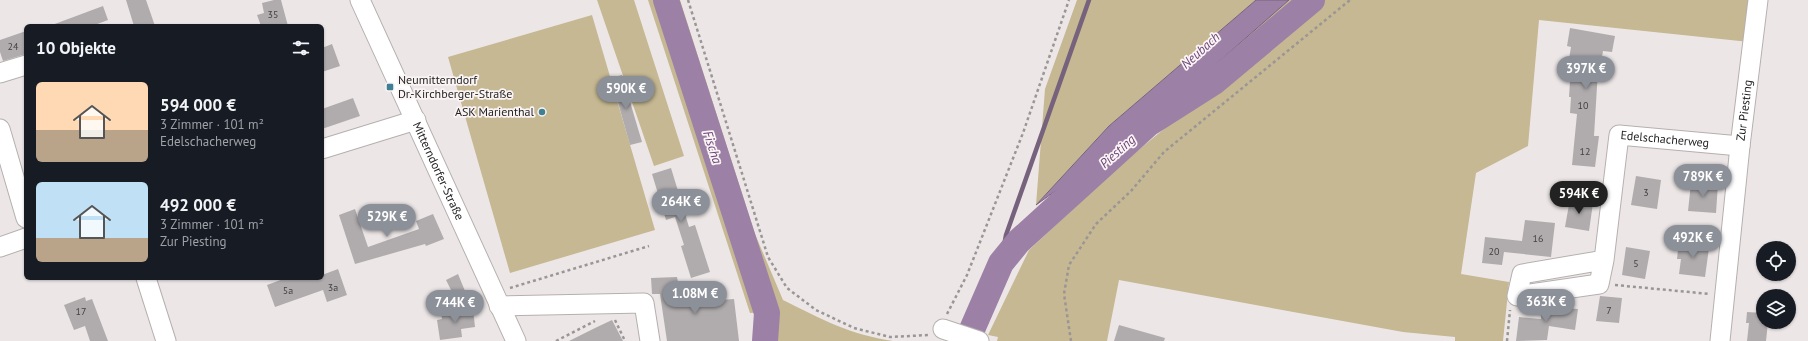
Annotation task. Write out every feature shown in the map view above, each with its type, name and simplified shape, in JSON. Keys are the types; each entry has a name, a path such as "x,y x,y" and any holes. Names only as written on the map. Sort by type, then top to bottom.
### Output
{"street":[{"name":"Mitterndorfer-Straße","path":"360,0 516,341"},
{"name":"Zur Piesting","path":"1720,341 1740,146 1758,0"},
{"path":"0,73 24,66"},
{"path":"324,148 416,120"},
{"path":"0,130 24,211"},
{"name":"Edelschacherweg","path":"1599,284 1604,260 1619,135 1740,146"},
{"path":"0,247 24,239"},
{"path":"1599,284 1517,296 1522,274 1604,260"},
{"path":"147,280 166,341"},
{"path":"496,300 609,308 644,303 650,341"},
{"path":"950,331 978,341"}],"path":[{"path":"688,0 768,257 787,288 816,310 854,328 890,337 931,335 950,331 948,309 967,275 1023,133 1070,0"},
{"path":"1071,341 1064,294 1069,265 1096,224 1131,191 1164,152 1350,0"},
{"path":"496,300 649,246"},
{"path":"1599,284 1724,295"},
{"path":"1506,341 1510,304 1517,296"},
{"path":"556,341 609,308 625,341"}],"shaded area":[{"path":"597,0 634,0 684,156 654,166"},
{"path":"648,0 680,0 755,234 783,300 836,325 863,335 893,341 774,341 775,311 750,313"},
{"path":"1077,0 1256,0 1109,126 1036,205 1045,89"},
{"path":"1289,0 1764,0 1759,43 1539,20 1528,146 1476,173 1461,274 1509,282 1503,341 1455,341 1455,337 1403,332 1119,280 1107,341 997,341 998,337 988,335 1029,250 1119,166 1198,101 1212,66"},
{"name":"ASK Marienthal","path":"592,15 655,230 510,273 448,57"}],"water":[{"name":"Neubach","path":"1256,0 1289,0 1148,124 1036,205 1109,126"}],"building":[{"path":"126,0 146,0 154,24 133,24"},
{"path":"281,0 287,24 260,24 257,15 264,13 262,3"},
{"path":"103,6 108,20 97,24 55,24"},
{"path":"1570,28 1615,36 1612,52 1603,51 1600,70 1598,70 1594,136 1599,136 1595,167 1572,165 1577,114 1570,113 1571,97 1569,97 1571,65 1568,65 1571,47 1567,46"},
{"path":"24,32 24,55 3,61 0,52 0,40"},
{"path":"332,44 340,66 324,71 324,47"},
{"path":"622,75 642,142 630,145 611,78"},
{"path":"353,98 360,116 324,128 324,108"},
{"path":"671,168 689,227 695,225 710,272 691,278 681,246 684,245 675,217 666,220 652,174"},
{"path":"1636,176 1661,180 1657,209 1631,205"},
{"path":"1691,183 1718,184 1716,213 1688,211"},
{"path":"1570,199 1593,203 1589,231 1565,227"},
{"path":"355,209 368,247 419,229 416,221 433,214 444,239 426,246 425,244 355,264 339,215"},
{"path":"1525,220 1555,223 1551,257 1504,252 1502,265 1482,263 1485,237 1522,241"},
{"path":"1679,241 1702,244 1702,246 1709,248 1705,277 1679,274 1681,259 1677,259"},
{"path":"1626,247 1650,251 1645,279 1622,275"},
{"path":"338,269 347,295 327,302 323,290 275,307 267,285 281,280 324,280 324,274"},
{"path":"458,274 465,291 454,296 446,280"},
{"path":"677,277 682,303 734,299 739,341 667,341 660,294 652,294 651,278"},
{"path":"1600,296 1622,298 1619,323 1596,321"},
{"path":"85,297 86,301 92,299 108,341 90,341 85,326 74,330 64,305"},
{"path":"1542,306 1578,309 1575,330 1549,326 1547,340 1516,341 1519,317 1541,319"},
{"path":"473,309 475,327 461,329 462,337 440,340 437,320 442,319 441,313"},
{"path":"1747,312 1756,313 1756,329 1767,329 1766,341 1747,341 1749,323 1746,323"},
{"path":"612,320 623,341 569,341 595,328"},
{"path":"1119,325 1165,338 1164,341 1114,341"}],"waterway":[{"name":"Fischa","path":"666,0 767,313 765,341"},
{"path":"1001,263 1006,235 1089,0"},
{"name":"Piesting","path":"967,341 1001,263 1019,241 1148,124 1214,82 1312,0"}],"place":[{"name":"Neumitterndorf Dr.-Kirchberger-Straße","path":"390,87"},
{"name":"ASK Marienthal","path":"542,112"}]}
